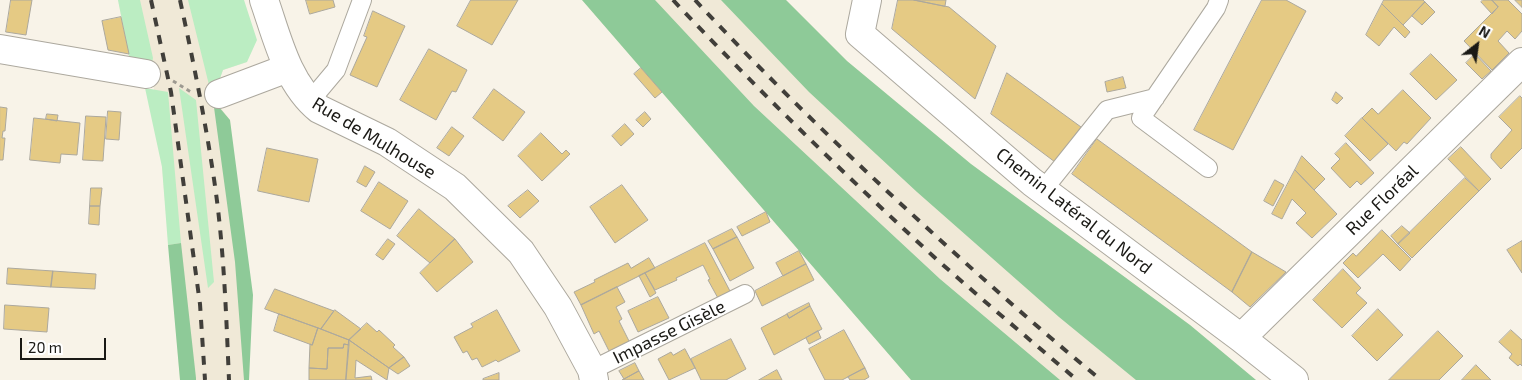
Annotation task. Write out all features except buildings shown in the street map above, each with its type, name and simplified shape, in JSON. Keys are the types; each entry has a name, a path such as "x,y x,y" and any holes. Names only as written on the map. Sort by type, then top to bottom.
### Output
{"street":[{"name":"Rue de Mulhouse","path":"264,0 288,68 310,101 319,109 388,142 455,187 521,252 558,307 593,375"},
{"name":"Chemin Latéral du Nord","path":"867,0 860,34 1043,190 1294,380"},
{"path":"0,49 146,74"},
{"name":"Rue Floréal","path":"1241,338 1522,62"},
{"path":"219,94 288,68"}],"lane":[{"path":"310,101 336,70 362,0"},
{"path":"1208,168 1141,118 1216,8 1219,0"},
{"path":"1043,190 1107,110 1155,98"},
{"name":"Impasse Gisèle","path":"593,375 745,294"}],"path":[{"path":"146,74 157,84 174,81 194,94 206,92 219,94"}],"shaded area":[{"path":"118,0 243,0 247,62 223,70 218,84 220,107 230,120 247,380 180,380 162,167 170,160 150,72 129,56"},
{"path":"582,0 786,0 847,61 971,164 1190,325 1256,380 911,380"}],"green space":[{"path":"118,0 140,0 153,58 150,72 129,56"},
{"path":"188,0 244,0 257,40 247,62 223,70 218,84 209,85"},
{"path":"582,0 655,0 754,106 940,279 1060,380 911,380"},
{"path":"721,0 786,0 847,61 971,164 1190,325 1256,380 1136,380 1059,317 917,192 809,92"},
{"path":"145,88 168,92 181,243 168,245 162,167"},
{"path":"179,88 196,100 214,282 208,288"},
{"path":"213,100 230,120 253,295 249,380 244,380 235,262"},
{"path":"181,243 196,380 180,380 168,245"}],"railway":[{"path":"151,0 171,92 200,304 205,380"},
{"path":"180,0 203,112 217,204 224,280 229,380"},
{"path":"673,0 769,98 900,225 933,256 1077,380"},
{"path":"695,0 771,79 875,180 1000,294 1101,380"}]}
